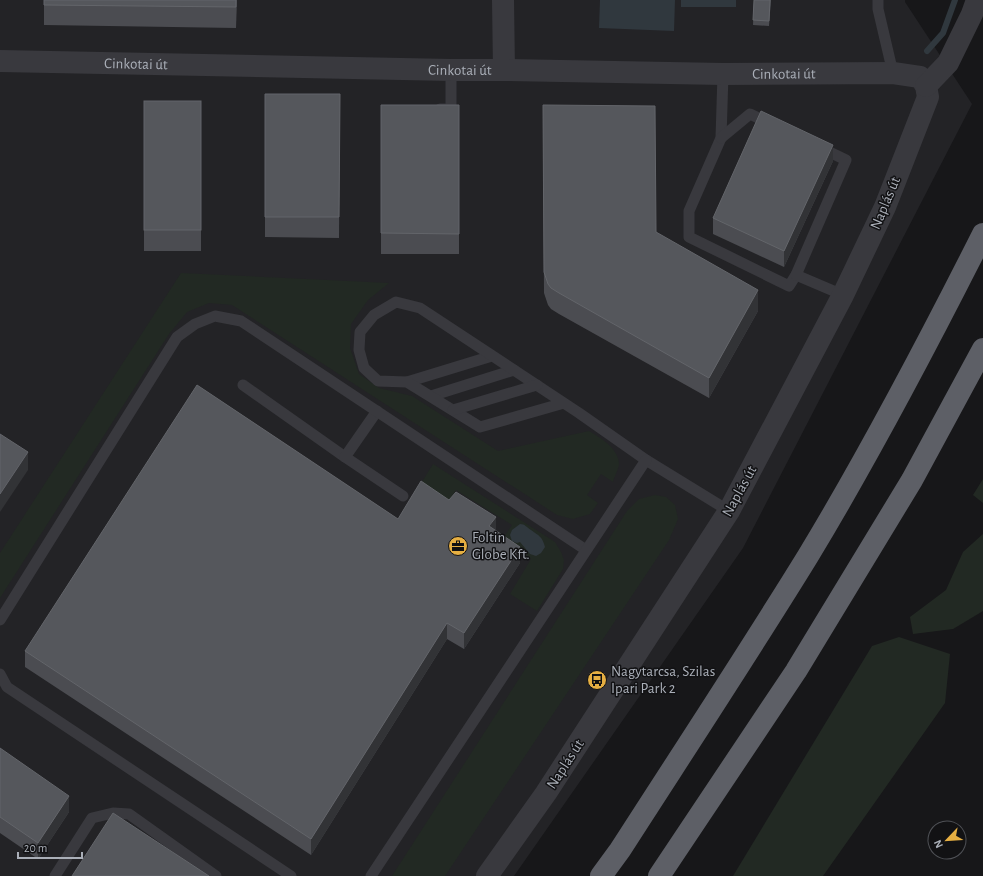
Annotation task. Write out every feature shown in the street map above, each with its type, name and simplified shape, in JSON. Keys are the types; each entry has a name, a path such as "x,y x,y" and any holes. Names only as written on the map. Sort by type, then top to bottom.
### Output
{"highway":[{"path":"601,876 620,850 808,555 877,437 983,234"},
{"path":"659,876 796,671 912,480 983,349"}],"street":[{"path":"503,0 504,70"},
{"path":"923,82 948,63 972,14 977,0"},
{"name":"Cinkotai út","path":"0,61 723,74 893,73 923,82"},
{"name":"Naplás út","path":"487,876 546,793 729,511 843,295 888,200 928,97 923,82"}],"lane":[{"path":"878,0 878,9 893,73"},
{"path":"427,110 451,109 451,70"},
{"path":"723,74 721,138 689,211 689,237 789,286 796,275 846,160 812,144"},
{"path":"721,138 750,114 778,127"},
{"path":"796,275 843,295"},
{"path":"492,356 407,382 378,381 364,368 359,350 360,332 374,315 396,302 420,308 564,403 646,460 729,511"},
{"path":"0,620 177,337 194,324 215,316 241,321 586,550"},
{"path":"431,396 514,370"},
{"path":"407,382 480,427 564,403"},
{"path":"243,385 403,496"},
{"path":"453,410 537,385"},
{"path":"345,457 377,411"},
{"path":"371,876 646,460"},
{"path":"0,674 7,687 291,876"},
{"path":"55,876 92,818 113,813 129,814 216,876"}],"shaded area":[{"path":"0,0 905,0 972,104 743,548 514,876 0,876"},
{"path":"600,0 675,0 674,31 599,28"},
{"path":"681,0 736,0 736,7 681,7"},
{"path":"181,273 389,283 368,300 351,324 350,348 359,374 379,388 412,396 498,451 589,431 608,444 618,457 619,465 613,482 601,474 587,495 598,503 590,514 573,519 557,515 232,305 209,303 187,312 169,334 0,598 0,553"},
{"path":"433,464 555,542 564,560 563,569 537,611 510,594 531,559 502,540 512,525 456,490 447,503 420,485"},
{"path":"983,479 983,503 973,495"},
{"path":"655,495 666,497 675,505 678,519 669,540 445,876 392,876 627,511 639,499"},
{"path":"520,524 524,525 541,538 545,547 541,553 536,556 530,554 520,542 517,543 512,541 510,535 512,530"},
{"path":"983,534 983,611 953,629 913,634 910,617 946,590 963,552"},
{"path":"899,637 950,654 945,703 823,876 733,876 872,646"}],"building":[{"path":"44,0 236,0 236,7 44,5"},
{"path":"754,0 770,0 769,21 753,20"},
{"path":"265,94 340,94 339,217 265,217"},
{"path":"144,101 201,101 201,230 144,230"},
{"path":"381,105 459,105 459,234 381,233"},
{"path":"543,105 655,106 656,232 758,290 709,378 559,293 548,284 544,272"},
{"path":"761,111 833,145 784,251 713,218"},
{"path":"197,385 398,519 421,481 449,500 456,492 496,517 489,526 520,547 464,633 447,623 311,839 25,651"},
{"path":"0,434 28,452 0,494"},
{"path":"0,748 69,796 38,843 0,817"},
{"path":"113,813 209,876 72,876"}],"waterway":[{"path":"927,51 943,33 955,0"}],"place":[{"name":"Foltin Globe Kft.","path":"458,546"},
{"name":"Nagytarcsa, Szilas Ipari Park 2","path":"597,680"}]}
